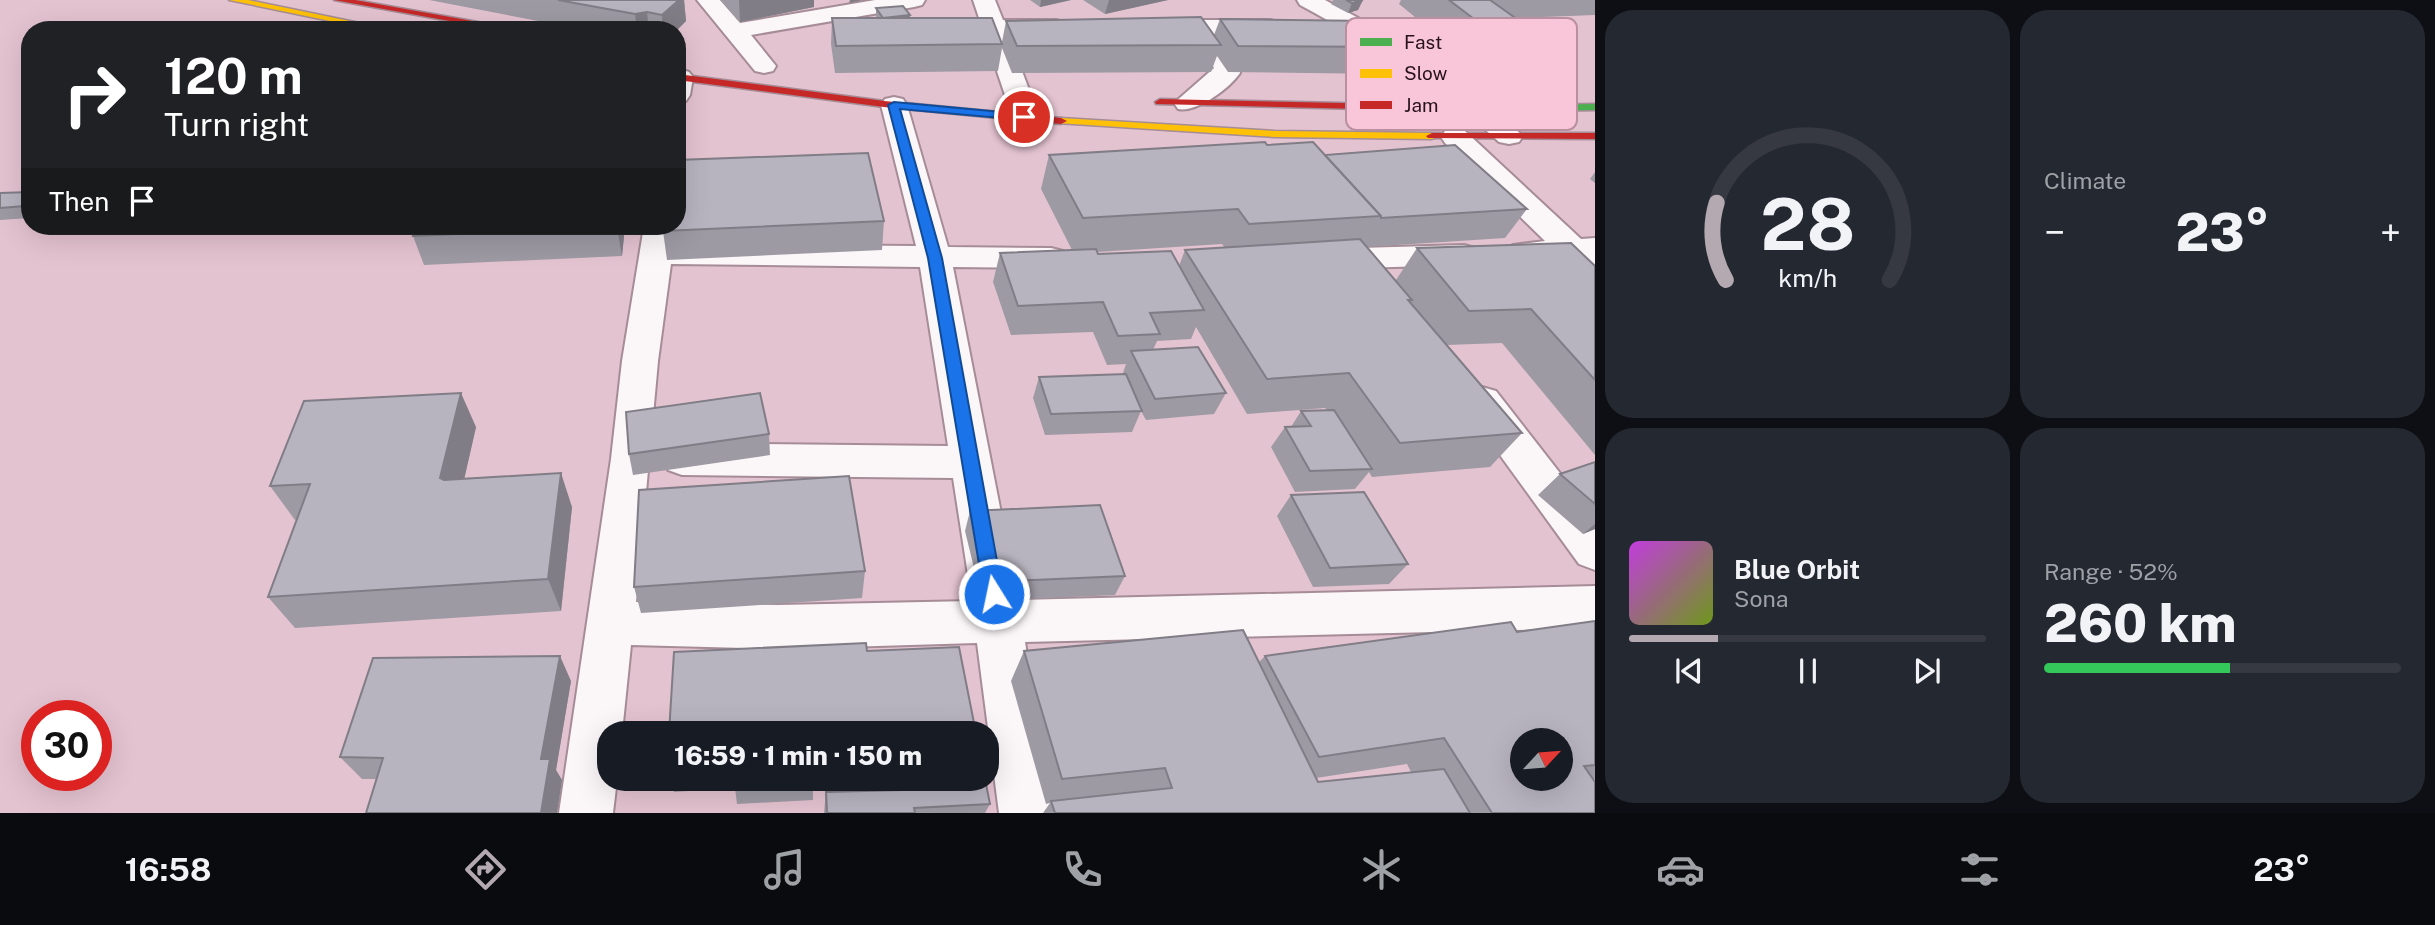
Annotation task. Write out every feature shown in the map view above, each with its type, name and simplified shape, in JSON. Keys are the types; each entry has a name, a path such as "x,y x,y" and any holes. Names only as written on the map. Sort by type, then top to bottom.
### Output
{"main road":[{"path":"234,0 344,21"},
{"path":"339,0 464,21"},
{"path":"739,63 770,67"},
{"path":"686,84 894,105 1231,132 1455,137 1595,136"},
{"path":"1148,102 1346,106"},
{"path":"1577,107 1595,107"}],"street":[{"path":"708,0 770,67"},
{"path":"734,31 914,0"},
{"path":"984,0 996,27 1018,95"},
{"path":"1308,0 1346,20"},
{"path":"996,27 1078,27"},
{"path":"1133,27 1346,27"},
{"path":"1187,103 1227,73 1227,68 1201,27"},
{"path":"894,105 935,258 998,620 1026,813"},
{"path":"1503,130 1509,136"},
{"path":"1455,137 1587,256"},
{"path":"586,813 631,459 640,362 659,240 935,258 1087,258"},
{"path":"1293,259 1587,256"},
{"path":"1376,259 1401,292"},
{"path":"1465,378 1595,551"},
{"path":"631,459 971,462"},
{"path":"609,622 778,627 1595,607"}],"building":[{"path":"558,0 679,0 662,15 647,12 635,14"},
{"path":"1449,0 1490,0 1516,18 1473,18"},
{"path":"903,6 910,15 883,18 876,8"},
{"path":"1201,17 1221,45 1017,46 1006,21"},
{"path":"832,18 992,18 1002,44 836,46"},
{"path":"1220,19 1346,21 1346,47 1238,46"},
{"path":"1265,142 1267,145 1313,142 1381,216 1249,224 1238,209 1083,218 1049,155"},
{"path":"1455,145 1527,209 1381,218 1325,155"},
{"path":"868,153 884,221 686,230 686,160"},
{"path":"21,192 21,206 0,208 0,193"},
{"path":"1360,239 1412,300 1408,300 1522,433 1400,443 1349,373 1267,379 1185,250"},
{"path":"1571,243 1595,266 1595,380 1531,309 1469,311 1417,248"},
{"path":"1096,249 1098,254 1171,251 1204,310 1150,313 1160,334 1118,336 1103,302 1018,306 1000,253"},
{"path":"1198,347 1226,393 1155,399 1131,351"},
{"path":"1126,374 1142,411 1051,414 1039,377"},
{"path":"461,393 440,478 444,480 561,473 548,579 268,597 310,484 270,486 304,401"},
{"path":"760,393 769,434 629,454 626,412"},
{"path":"1334,410 1372,469 1310,471 1285,427 1311,426 1301,411"},
{"path":"1595,462 1595,504 1560,474"},
{"path":"849,476 865,571 634,587 639,490"},
{"path":"1364,492 1408,564 1330,568 1291,495"},
{"path":"1100,505 1125,576 988,582 970,511"},
{"path":"1595,621 1595,765 1584,766 1595,782 1595,813 1492,813 1444,738 1319,757 1265,656 1511,622 1517,632"},
{"path":"1243,630 1318,782 1444,769 1470,813 1055,813 1051,801 1172,788 1165,768 1062,779 1024,651"},
{"path":"866,643 867,651 959,647 974,721 670,721 674,652"},
{"path":"560,656 541,759 550,759 541,813 366,813 383,758 340,757 373,658"},
{"path":"987,791 990,804 914,808 915,813 827,813 826,792"}],"traffic: fast":[{"path":"1577,107 1595,107"}],"traffic: slow":[{"path":"234,0 343,21"},
{"path":"1061,121 1275,134 1432,136"}],"traffic: jam":[{"path":"339,0 464,21"},
{"path":"686,78 884,104 1061,121"},
{"path":"1160,102 1346,106"},
{"path":"1432,136 1595,136"}],"route":[{"path":"994,594 935,258 894,105 1024,117"}]}
